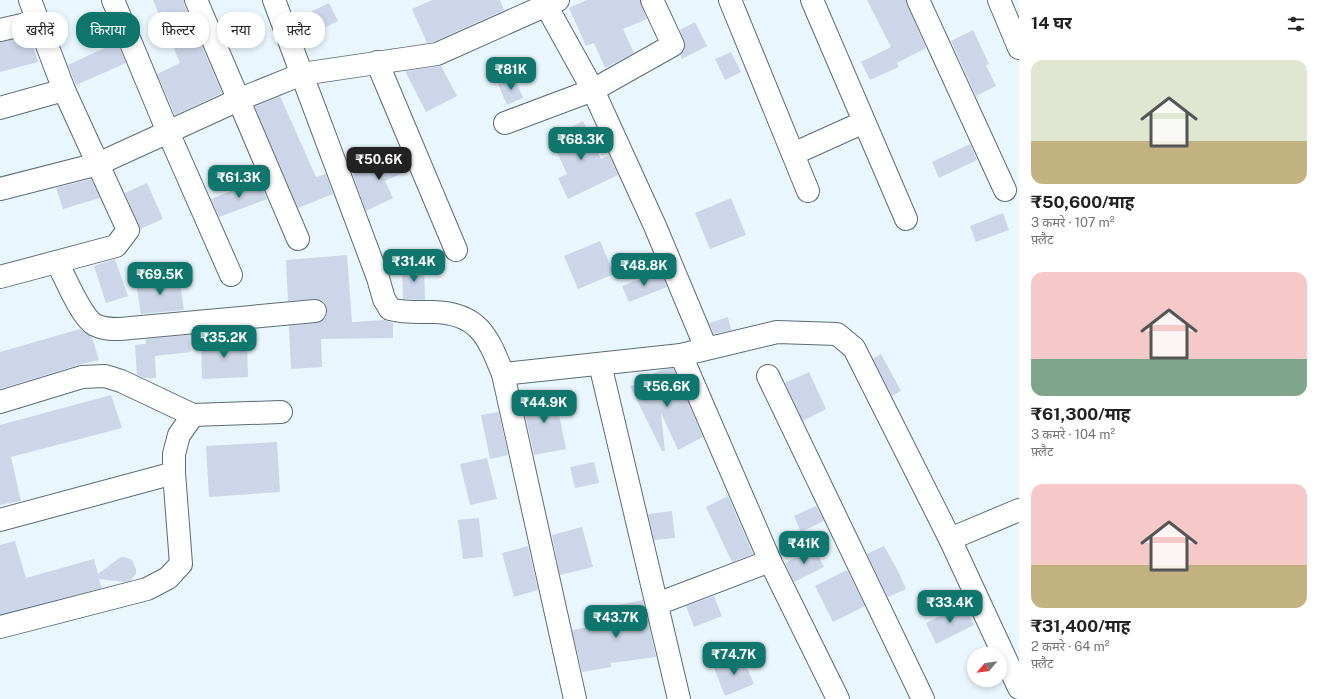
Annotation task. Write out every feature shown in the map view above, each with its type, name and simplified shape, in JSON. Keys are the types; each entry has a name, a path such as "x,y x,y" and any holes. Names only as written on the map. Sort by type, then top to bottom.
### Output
{"street":[{"path":"30,0 35,12"},
{"path":"113,0 168,132 231,275"},
{"path":"196,0 298,239"},
{"path":"274,0 378,278 384,299 390,309 400,312 448,312 468,320 481,331 492,346 503,374 575,699"},
{"path":"505,123 593,90 673,45 652,0"},
{"path":"730,0 808,191"},
{"path":"812,0 906,219"},
{"path":"918,0 1005,190"},
{"path":"999,0 1019,48"},
{"path":"0,189 98,164 238,100 302,74 437,54 549,2 593,90 655,226 706,348"},
{"path":"0,30 12,27"},
{"path":"0,277 116,246 128,230 64,90 49,48"},
{"path":"376,62 456,250"},
{"path":"0,108 64,90"},
{"path":"793,154 864,122"},
{"path":"57,262 85,314 95,325 107,328 120,329 315,311"},
{"path":"503,374 681,354 777,332 837,334 854,348 950,539 1019,688"},
{"path":"681,354 770,561 835,698"},
{"path":"600,364 679,699"},
{"path":"0,402 82,377 105,376 121,381 193,415 281,412"},
{"path":"768,376 923,699"},
{"path":"0,627 148,589 168,578 180,564 174,454 179,435 193,415"},
{"path":"0,520 174,473"},
{"path":"950,539 1018,512"},
{"path":"657,604 770,561"}],"building":[{"path":"153,0 184,0 184,5 187,12 158,12"},
{"path":"432,0 500,0 504,10 433,42 427,43 412,9"},
{"path":"587,0 640,0 647,19 623,29 634,53 605,68 594,43 586,46 569,8"},
{"path":"867,0 906,0 926,48 897,63 899,67 870,80 861,62 891,47"},
{"path":"329,3 338,21 325,27 325,12 310,12"},
{"path":"695,22 707,46 682,59 680,55 684,51 685,45 680,30"},
{"path":"973,30 989,64 986,65 996,86 976,96 951,41"},
{"path":"12,40 12,48 34,48 38,62 0,72 0,42"},
{"path":"104,48 120,48 126,63 76,85 68,65"},
{"path":"174,48 203,48 222,93 175,115 157,74 180,63"},
{"path":"731,52 741,72 725,80 715,59"},
{"path":"441,66 457,96 426,112 405,71"},
{"path":"514,76 523,98 507,105 498,84"},
{"path":"280,96 316,177 326,174 333,194 298,208 255,107"},
{"path":"583,121 601,159 609,155 618,175 568,199 558,178 567,174 550,137"},
{"path":"970,144 977,160 939,178 932,162"},
{"path":"401,152 409,170 385,181 393,198 366,211 353,175"},
{"path":"91,179 100,198 63,209 56,188"},
{"path":"259,180 267,199 219,217 211,199"},
{"path":"147,183 163,219 140,229 125,193"},
{"path":"731,198 746,235 710,249 695,213"},
{"path":"1003,213 1009,230 976,242 970,226"},
{"path":"600,241 614,274 578,289 564,256"},
{"path":"347,255 352,322 384,320 393,323 393,338 321,339 322,367 291,369 289,326 322,321 326,317 327,310 325,303 320,300 288,301 286,260"},
{"path":"115,259 128,296 106,303 94,266"},
{"path":"424,267 425,300 403,299 402,268"},
{"path":"660,272 667,287 629,302 622,286"},
{"path":"179,276 184,310 141,314 136,283"},
{"path":"728,317 731,330 714,334 709,323"},
{"path":"80,329 92,337 99,360 0,389 0,352"},
{"path":"188,335 191,352 155,356 156,378 145,378 137,375 135,345 146,344 146,339"},
{"path":"247,339 248,377 202,379 201,341"},
{"path":"881,354 901,391 892,396 873,359"},
{"path":"673,368 703,437 678,450 661,413 665,451 662,451 630,386 643,383 641,378 662,370"},
{"path":"809,372 826,409 803,421 785,383"},
{"path":"555,394 566,449 534,455 522,400"},
{"path":"111,395 122,428 11,457 21,501 0,505 0,425"},
{"path":"499,412 508,455 490,459 481,415"},
{"path":"277,442 280,492 209,497 206,446"},
{"path":"487,458 497,499 470,505 460,464"},
{"path":"594,462 599,483 575,488 570,467"},
{"path":"728,496 753,554 732,562 706,507"},
{"path":"816,506 824,521 801,532 794,516"},
{"path":"672,511 675,538 654,540 648,514"},
{"path":"479,518 483,557 463,559 458,520"},
{"path":"582,527 593,567 560,575 552,535"},
{"path":"15,541 26,578 94,559 98,574 119,558 123,557 132,560 136,569 136,574 130,581 124,582 99,579 102,588 0,614 0,545"},
{"path":"528,546 538,590 514,597 502,553"},
{"path":"884,546 906,589 888,597 867,554"},
{"path":"815,548 824,567 794,582 785,563"},
{"path":"847,570 865,606 833,622 815,586"},
{"path":"714,596 722,616 694,627 686,606"},
{"path":"643,600 656,657 611,663 611,667 582,672 572,630 611,623 608,607"},
{"path":"964,604 974,625 936,644 926,623"},
{"path":"742,656 754,684 725,696 714,668"}]}
